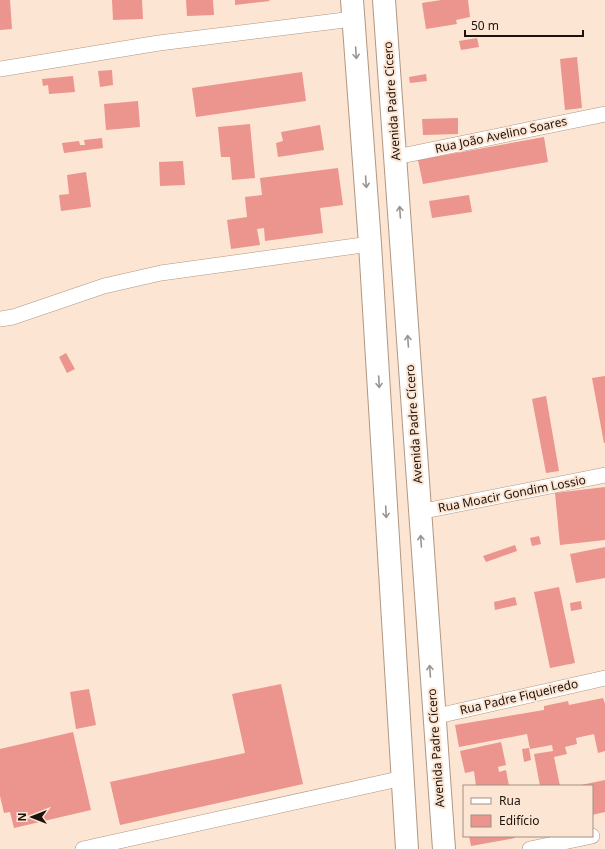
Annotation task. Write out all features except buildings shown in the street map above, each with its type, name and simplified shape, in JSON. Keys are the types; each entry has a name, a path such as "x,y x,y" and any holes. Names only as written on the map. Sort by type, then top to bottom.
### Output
{"highway":[{"name":"Avenida Padre Cícero","path":"384,0 396,157 433,717 444,849"},
{"path":"352,10 370,244 407,849"}],"street":[{"path":"0,69 352,10"},
{"name":"Rua João Avelino Soares","path":"396,157 605,114"},
{"path":"0,319 13,317 104,286 161,273 370,244"},
{"name":"Rua Moacir Gondim Lossio","path":"420,512 605,475"},
{"name":"Rua Padre Fiqueiredo","path":"433,717 605,678"},
{"path":"83,849 403,778"},
{"path":"593,836 605,833"},
{"path":"530,849 587,837"}]}
